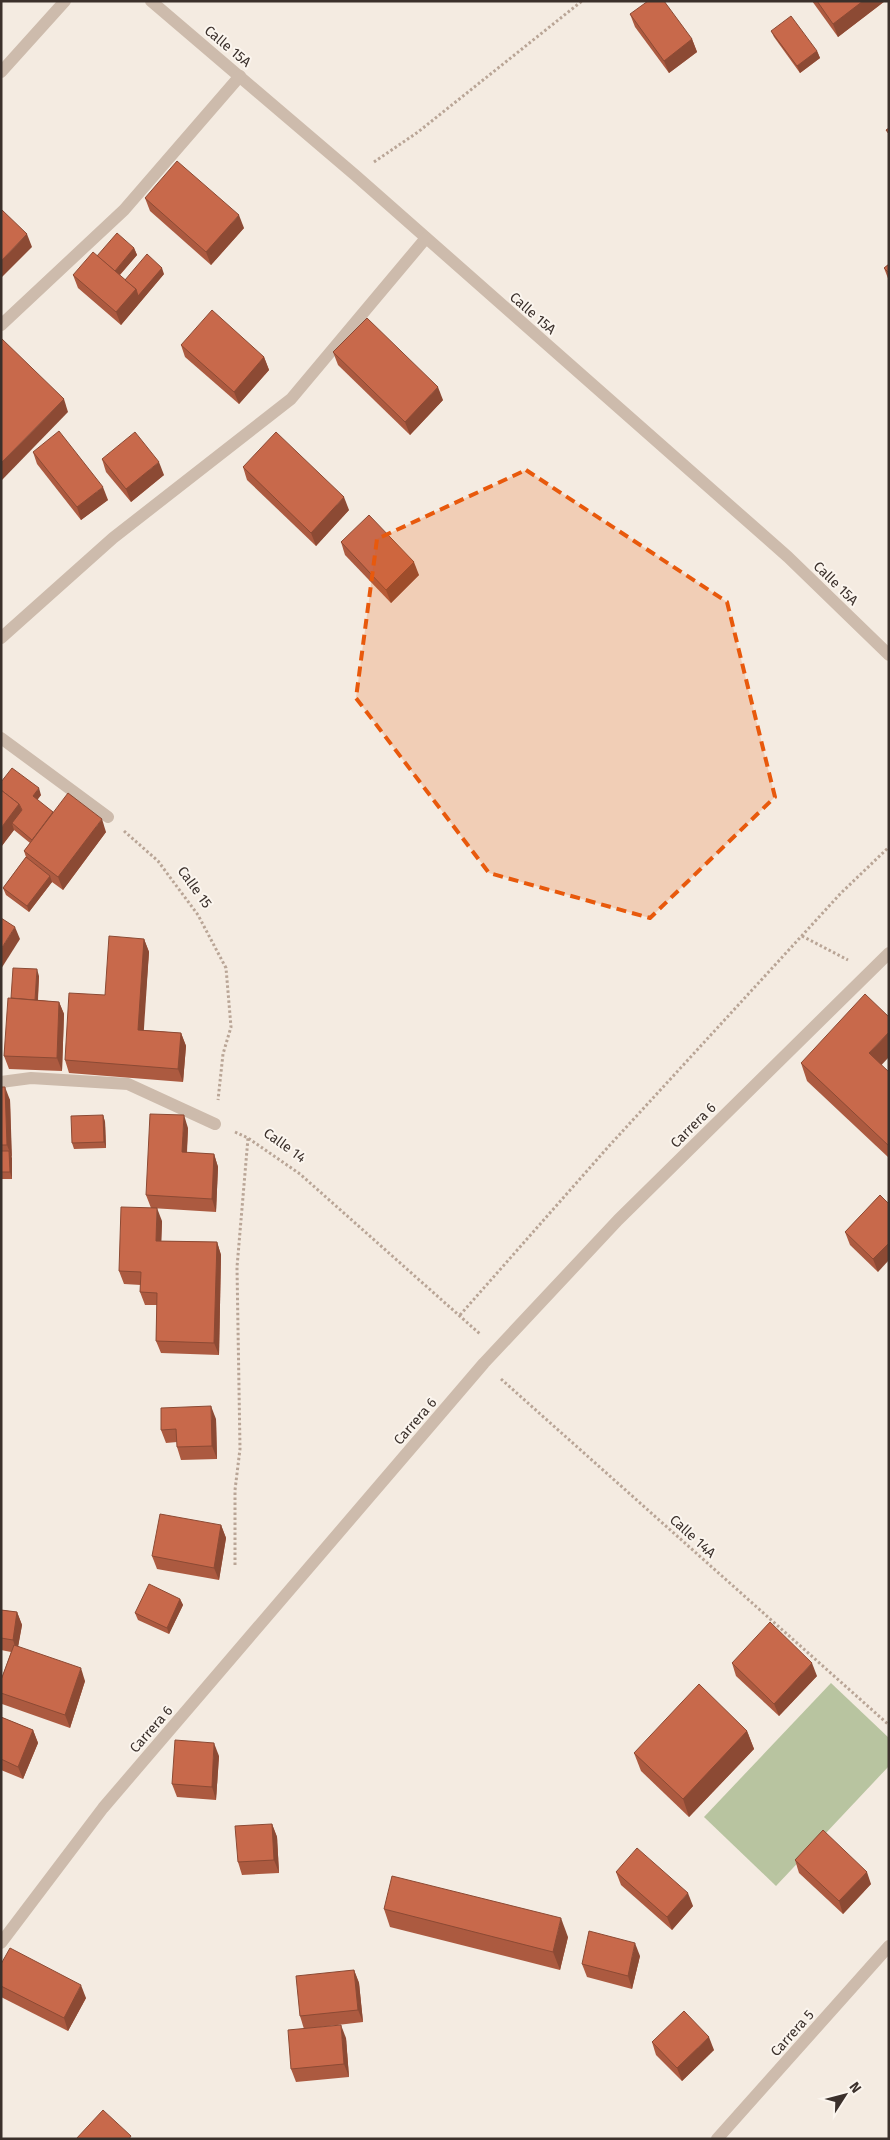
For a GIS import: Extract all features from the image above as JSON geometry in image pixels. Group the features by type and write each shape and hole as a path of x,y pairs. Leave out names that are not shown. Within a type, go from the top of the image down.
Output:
{"street":[{"path":"1,72 65,1"},
{"name":"Calle 15A","path":"151,1 355,176 788,557 889,655"},
{"path":"1,326 124,210 240,76"},
{"path":"1,638 113,538 291,399 426,238"},
{"path":"1,738 108,817"},
{"name":"Carrera 6","path":"1,1943 103,1808 497,1349 618,1220 869,971 887,958"},
{"path":"1,1082 31,1078 128,1084 215,1124"},
{"name":"Carrera 5","path":"717,2139 889,1946"}],"path":[{"path":"355,176 418,132 582,1"},
{"name":"Calle 15","path":"108,817 158,861 198,914 226,968 231,1026 224,1054 215,1124"},
{"path":"460,1315 609,1146 841,893 889,847"},
{"path":"802,936 869,971"},
{"name":"Calle 14","path":"215,1124 248,1138 300,1174 497,1349"},
{"path":"235,1565 235,1490 240,1449 237,1268 248,1138"},
{"name":"Calle 14A","path":"484,1364 889,1725"}],"highlighted area":[{"path":"526,470 727,602 775,797 650,918 489,873 356,698 377,539"}],"green space":[{"path":"831,1683 889,1738 889,1766 776,1886 704,1817"}],"building":[{"path":"648,1 664,1 692,39 664,61 630,14"},
{"path":"817,1 863,1 833,24"},
{"path":"791,16 817,51 797,66 771,31"},
{"path":"177,161 239,215 206,252 145,198"},
{"path":"1,209 27,234 1,261"},
{"path":"117,233 134,248 115,271 97,256"},
{"path":"93,252 136,289 116,312 73,275"},
{"path":"147,254 162,268 138,296 136,289 125,280"},
{"path":"889,264 889,273 884,268"},
{"path":"212,310 264,357 234,392 181,345"},
{"path":"367,318 438,387 405,422 333,352"},
{"path":"1,338 64,399 1,463"},
{"path":"59,431 103,487 77,507 33,452"},
{"path":"135,432 159,462 126,489 102,459"},
{"path":"276,432 344,497 311,533 243,467"},
{"path":"369,515 414,562 386,590 341,542"},
{"path":"12,768 39,788 33,796 53,812 32,840 12,823 22,810 19,804 1,790 1,782"},
{"path":"1,790 19,804 1,828"},
{"path":"68,793 102,819 58,877 24,851"},
{"path":"26,857 50,876 27,906 3,888"},
{"path":"1,918 15,927 1,949"},
{"path":"109,936 144,939 138,1030 181,1033 178,1069 65,1060 69,993 105,995"},
{"path":"13,968 37,969 35,1000 11,998"},
{"path":"865,994 889,1017 889,1032 869,1053 889,1072 889,1146 801,1063"},
{"path":"8,998 59,1002 57,1058 4,1056"},
{"path":"1,1087 5,1087 7,1145 1,1145"},
{"path":"150,1114 184,1115 182,1152 214,1154 212,1199 146,1195"},
{"path":"103,1115 104,1142 72,1143 71,1116"},
{"path":"1,1151 9,1151 10,1172 1,1172"},
{"path":"880,1195 889,1204 889,1243 873,1259 845,1232"},
{"path":"121,1207 157,1208 156,1241 217,1242 214,1343 156,1341 157,1293 140,1292 141,1272 119,1271"},
{"path":"211,1406 212,1446 177,1447 176,1429 161,1430 161,1408"},
{"path":"160,1514 221,1525 214,1568 152,1556"},
{"path":"149,1584 180,1599 167,1628 135,1613"},
{"path":"1,1610 17,1612 13,1640 1,1638"},
{"path":"770,1622 812,1663 774,1704 732,1663"},
{"path":"14,1645 81,1668 65,1715 1,1693 1,1680"},
{"path":"699,1684 747,1731 683,1799 634,1753"},
{"path":"1,1717 33,1730 18,1767 1,1759"},
{"path":"175,1740 214,1743 212,1787 172,1784"},
{"path":"272,1824 274,1860 238,1862 235,1826"},
{"path":"823,1830 867,1872 839,1901 795,1860"},
{"path":"637,1848 688,1893 667,1917 616,1872"},
{"path":"392,1876 561,1918 553,1952 384,1909"},
{"path":"589,1931 635,1943 628,1976 582,1964"},
{"path":"10,1948 81,1985 64,2018 1,1986 1,1964"},
{"path":"354,1970 358,2010 300,2016 296,1976"},
{"path":"684,2011 709,2037 677,2068 652,2042"},
{"path":"341,2025 344,2064 291,2069 288,2030"},
{"path":"103,2110 131,2136 129,2139 76,2139"}]}
